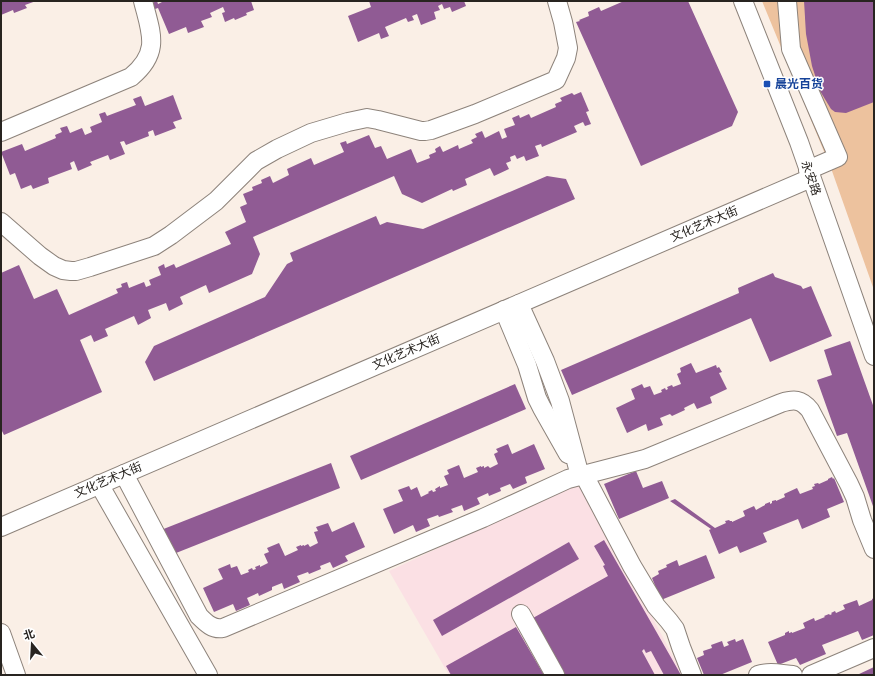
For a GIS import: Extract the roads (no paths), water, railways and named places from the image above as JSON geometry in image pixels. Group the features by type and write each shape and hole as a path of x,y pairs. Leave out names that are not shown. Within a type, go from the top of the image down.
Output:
{"street":[{"path":"1,132 131,77 140,70 148,58 152,44 143,1"},
{"path":"1,222 40,256 54,266 63,270 71,271 90,267 154,246 216,201 256,161 311,133 367,118 421,131 431,130 475,114 556,80 566,58 568,48 557,1"},
{"name":"永安路","path":"743,1 810,174 874,356"},
{"name":"文化艺术大街","path":"1,527 512,307 810,174 838,158 791,49 787,1"},
{"path":"512,307 537,398 582,475 632,566 656,606 675,629 692,675"},
{"path":"124,474 199,616 209,626 218,629 483,518 568,479 645,459 781,403 795,400 807,406 810,410 842,470 852,491 874,549"},
{"path":"99,484 208,675"},
{"path":"520,614 556,675"},
{"path":"1,633 16,675"},
{"path":"811,675 874,648"},
{"path":"758,675 763,673 772,673 792,675"}],"place":[{"name":"晨光百货","path":"767,84"}]}
